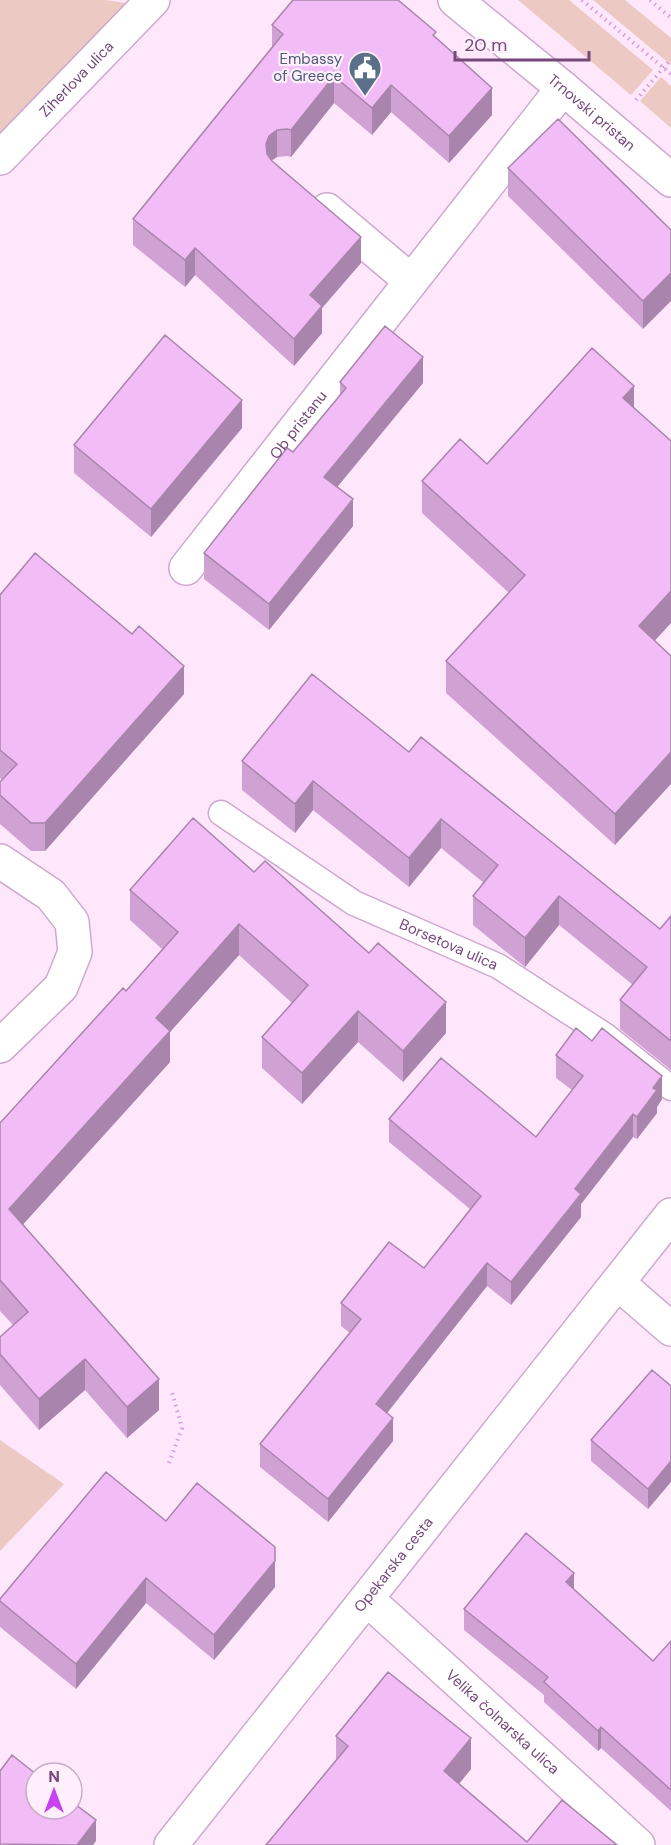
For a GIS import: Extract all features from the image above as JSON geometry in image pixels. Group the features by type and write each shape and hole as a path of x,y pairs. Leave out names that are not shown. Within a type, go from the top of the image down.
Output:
{"street":[{"name":"Ziherlova ulica","path":"0,158 153,0"},
{"name":"Trnovski pristan","path":"455,0 671,180"},
{"name":"Ob pristanu","path":"186,568 563,88"},
{"path":"302,189 411,281"},
{"path":"0,861 51,895 72,922 75,952 61,987 0,1046"},
{"name":"Opekarska cesta","path":"171,1845 671,1215"},
{"path":"618,1283 671,1329"},
{"name":"Velika čolnarska ulica","path":"367,1599 638,1845"}],"lane":[{"name":"Borsetova ulica","path":"221,813 354,903 498,966 606,1036 671,1088"}],"path":[{"path":"582,0 671,74"},
{"path":"650,0 671,18"},
{"path":"635,100 671,59"},
{"path":"169,1463 182,1428 172,1392"}],"shaded area":[{"path":"0,0 105,0 147,6 0,158"},
{"path":"518,0 569,0 653,70 631,95"},
{"path":"593,0 625,0 671,38 671,65"},
{"path":"661,77 671,86 671,128 640,101"},
{"path":"0,1440 64,1484 0,1551"}],"building":[{"path":"293,0 398,0 436,32 433,35 492,88 449,136 391,85 372,108 334,76 291,130 277,130 269,136 266,144 267,154 272,161 361,237 310,295 322,306 294,339 195,248 185,260 133,219 283,34 272,25"},
{"path":"558,119 671,230 671,273 643,301 508,168"},
{"path":"385,326 423,357 324,477 353,499 269,604 204,553 287,448 293,452 346,388 340,382"},
{"path":"165,335 242,400 151,509 74,445"},
{"path":"592,348 634,386 623,398 671,441 671,591 639,626 671,656 671,752 615,814 446,661 525,575 422,481 460,439 487,464"},
{"path":"35,553 132,634 139,626 184,666 45,823 31,823 0,795 0,782 17,764 0,750 0,595"},
{"path":"312,674 409,752 421,737 660,929 671,916 671,1041 620,1000 647,967 559,896 525,938 473,896 498,865 441,819 409,858 313,781 295,804 242,761"},
{"path":"193,818 254,872 265,861 369,953 378,943 446,1002 403,1051 358,1011 302,1073 262,1037 308,985 239,924 156,1018 170,1031 9,1209 159,1379 127,1407 85,1359 39,1399 0,1354 0,1337 28,1312 0,1280 0,1123 123,988 126,991 178,932 130,890"},
{"path":"576,1028 592,1041 602,1028 662,1076 653,1088 657,1090 637,1117 633,1114 575,1189 581,1194 511,1282 487,1263 376,1404 393,1418 328,1499 260,1444 361,1319 341,1303 389,1242 424,1268 481,1196 389,1119 441,1058 536,1137 583,1076 556,1055"},
{"path":"652,1370 671,1386 671,1461 648,1489 591,1440"},
{"path":"106,1472 166,1521 197,1483 275,1547 275,1561 214,1635 146,1578 76,1664 0,1601"},
{"path":"526,1533 574,1573 566,1582 653,1661 671,1641 671,1790 601,1727 598,1731 544,1682 548,1677 464,1609"},
{"path":"388,1672 471,1738 444,1771 527,1842 562,1800 617,1845 266,1845 348,1746 336,1736"},
{"path":"12,1755 24,1764 24,1821 84,1821 84,1811 96,1820 77,1845 0,1844 0,1771"}],"place":[{"name":"Embassy of Greece","path":"365,97"}]}
